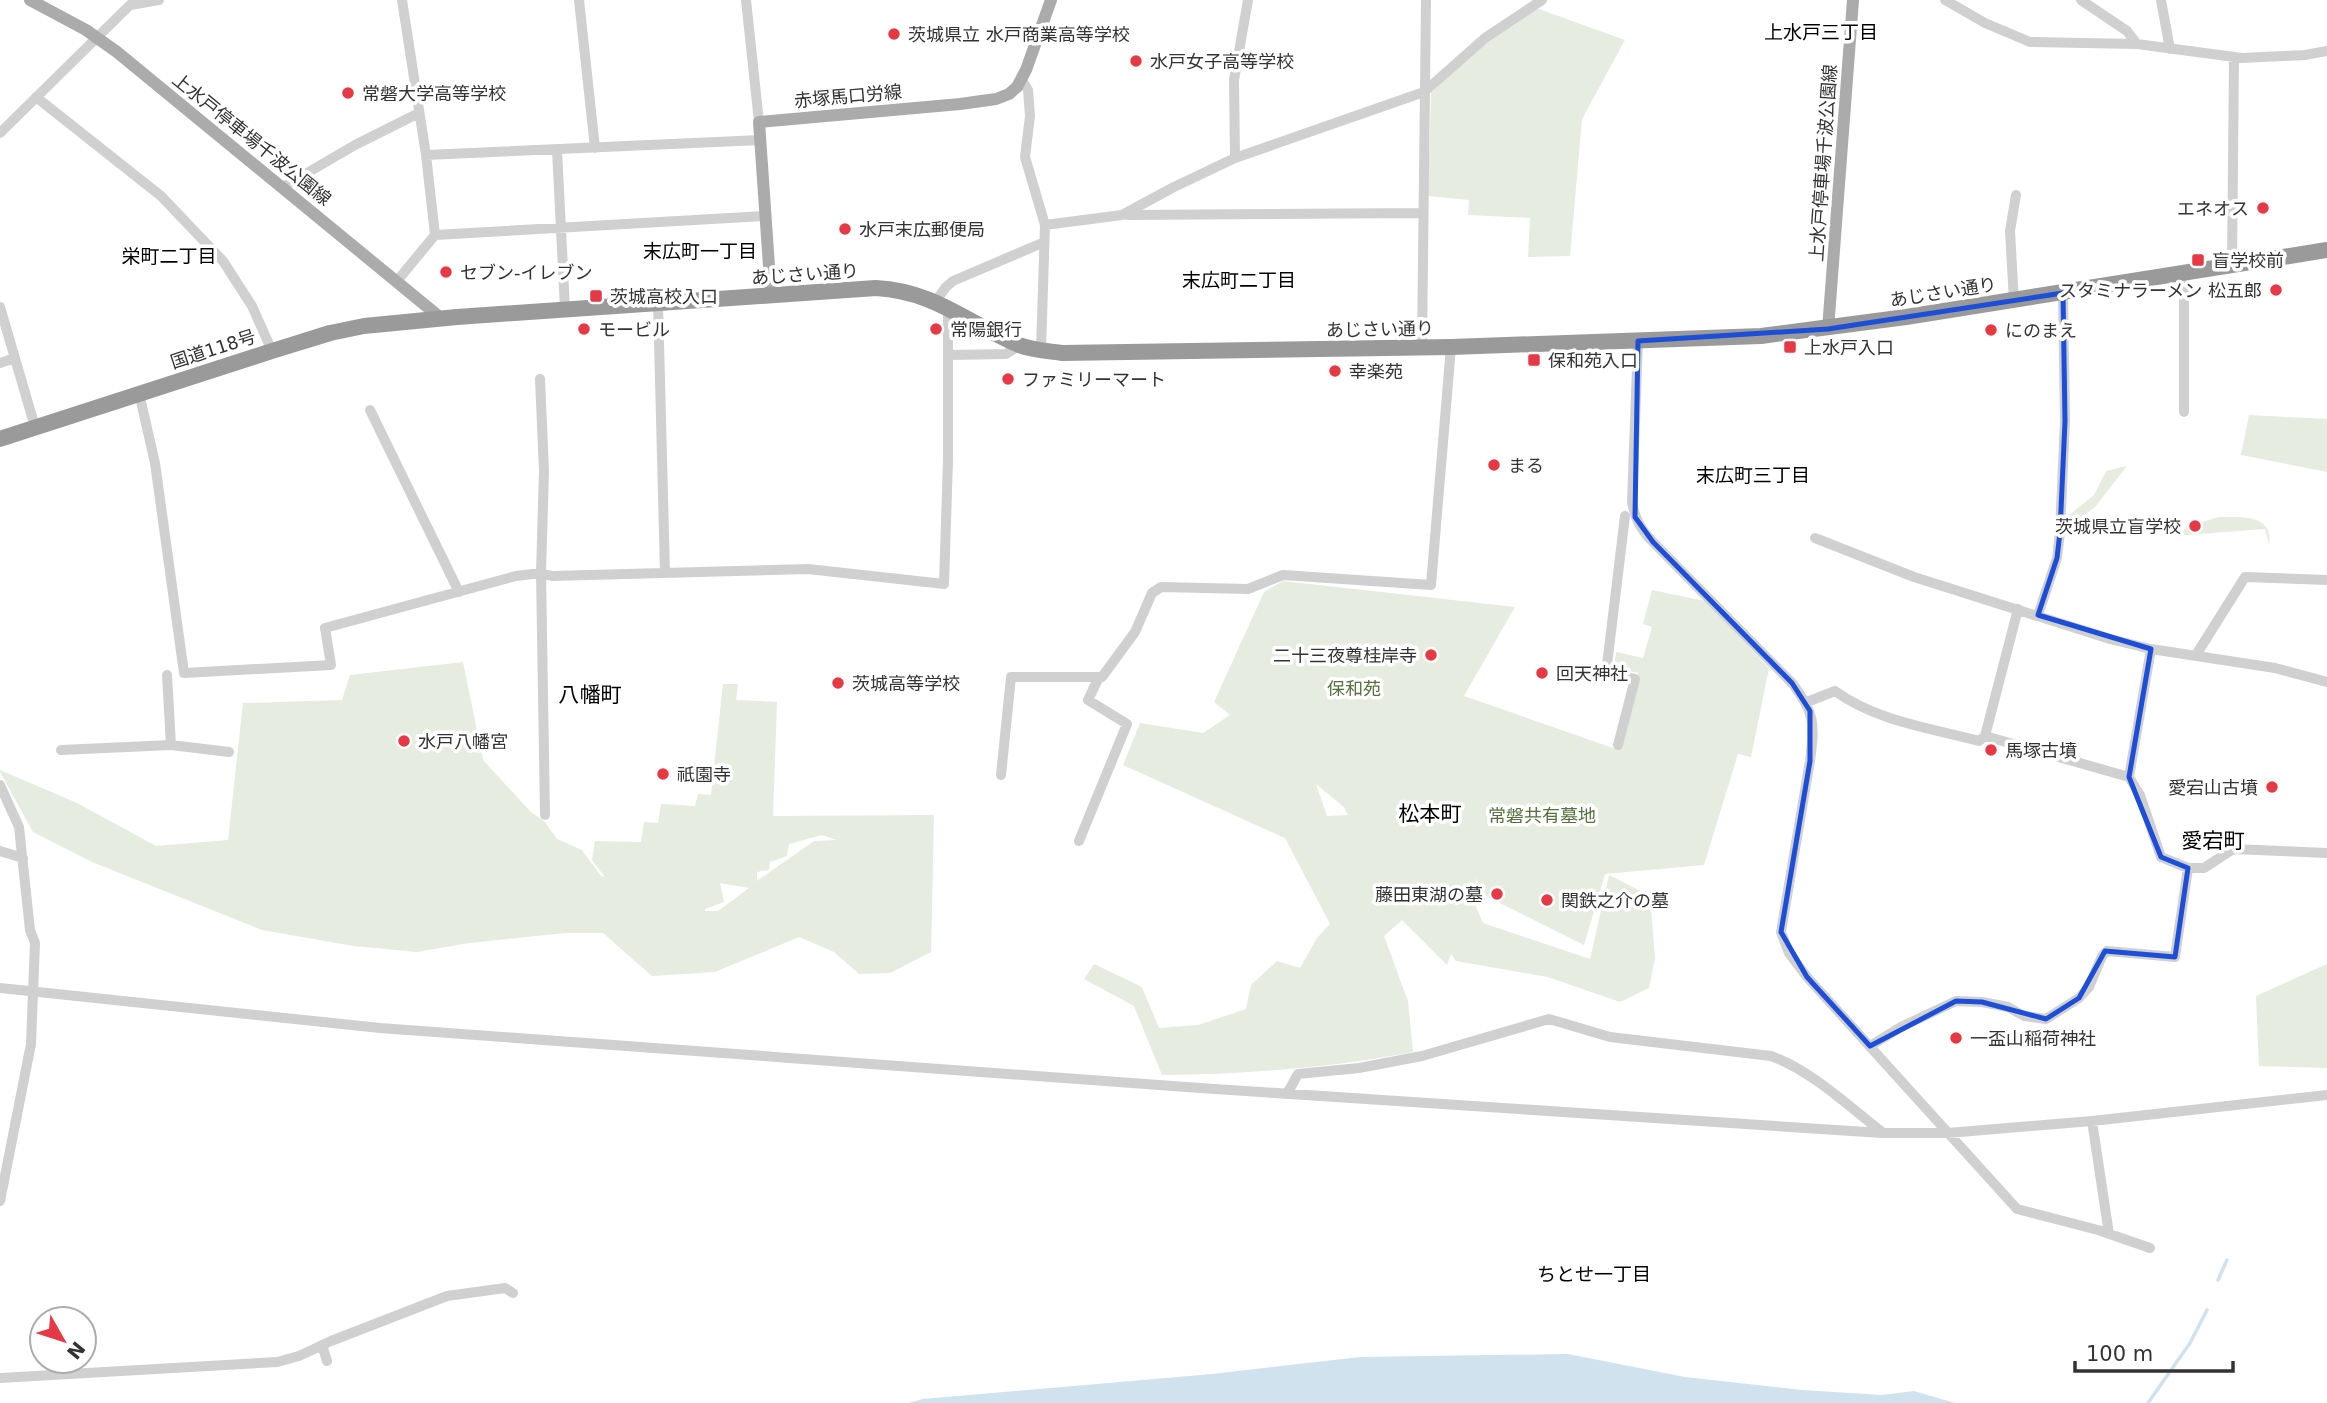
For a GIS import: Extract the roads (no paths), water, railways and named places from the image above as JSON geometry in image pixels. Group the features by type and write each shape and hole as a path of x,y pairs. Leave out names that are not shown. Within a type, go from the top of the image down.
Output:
{"highway":[{"name":"あじさい通り","path":"442,319 876,288 904,291 942,305 1020,345 1041,351 1451,347 1738,338 1828,329 2327,250"},
{"name":"国道118号","path":"0,439 330,333 364,326 442,319"}],"main road":[{"name":"上水戸停車場千波公園線","path":"30,0 97,37 284,187 442,319"},
{"path":"1022,80 1051,0"},
{"name":"上水戸停車場千波公園線","path":"1828,329 1853,0"},
{"name":"赤塚馬口労線","path":"759,122 996,99 1009,94 1022,80"},
{"path":"759,122 771,295"}],"street":[{"path":"0,133 130,5 138,1 159,0"},
{"path":"397,281 435,235 426,155 401,0"},
{"path":"579,0 595,148"},
{"path":"746,0 759,122"},
{"path":"1235,158 1234,80 1248,0"},
{"path":"1422,347 1426,0"},
{"path":"1945,0 1985,23 2030,42 2137,44 2234,57 2305,55 2327,51"},
{"path":"2081,0 2127,31 2137,44"},
{"path":"2161,0 2170,49"},
{"path":"1122,215 1235,158 1424,92 1485,37 1536,1"},
{"path":"2232,266 2234,57"},
{"path":"1022,80 1028,90 1030,116 1025,157 1045,225 1042,243 1041,351"},
{"path":"36,97 161,196 223,261 252,306 272,351"},
{"path":"284,187 355,145 419,113"},
{"path":"426,155 761,140"},
{"path":"557,150 565,309"},
{"path":"2014,301 2010,231 2016,195"},
{"path":"1045,225 1122,215 1423,213"},
{"path":"435,235 764,216"},
{"path":"139,393 155,463 184,673 331,665 325,628 516,576 541,573 552,576 807,569 944,584 948,355 942,305 946,286 1042,243"},
{"path":"2184,274 2184,412"},
{"path":"2038,615 2057,558 2060,531 2065,421 2063,293"},
{"path":"657,303 665,573"},
{"path":"0,307 35,427"},
{"path":"1618,745 1635,679 1606,673 1630,516 1638,341"},
{"path":"948,355 1006,354 1020,345"},
{"path":"1001,775 1011,677 1102,677 1135,632 1153,593 1161,587 1248,589 1283,575 1431,585 1451,347"},
{"path":"0,363 15,358"},
{"path":"540,379 544,471 541,573 545,815"},
{"path":"370,410 459,592"},
{"path":"1630,516 1792,683 1807,702 1814,733 1781,932 1789,953 2017,1209 2150,1248"},
{"path":"1815,538 1914,577 2109,639 2151,649 2275,668 2327,682"},
{"path":"2196,655 2245,577 2327,580"},
{"path":"1807,702 1835,691 1854,705 1888,717 1979,741 1985,736 2018,609"},
{"path":"2151,649 2129,777 2140,795 2161,857 2188,868 2204,868 2233,849 2327,853"},
{"path":"167,675 172,745"},
{"path":"1079,841 1127,724 1088,700 1099,677"},
{"path":"1985,736 2129,777"},
{"path":"61,750 172,745 229,752"},
{"path":"0,785 19,827 30,930 35,943 31,1044 0,1200"},
{"path":"0,851 23,858"},
{"path":"1870,1046 1901,1027 1956,1001 2008,1007 2024,1016 2046,1019 2079,998 2089,987 2107,951 2175,957 2188,868"},
{"path":"0,988 380,1028 1287,1094 1882,1133 1948,1133 2092,1121 2327,1095"},
{"path":"1287,1094 1298,1074 1359,1068 1422,1056 1549,1019 1610,1037 1771,1056 1806,1073 1882,1133"},
{"path":"2092,1121 2109,1234"},
{"path":"0,1378 252,1365 299,1356 447,1296 505,1289 513,1293"},
{"path":"321,1345 327,1361"}],"water":[{"path":"1568,1354 1685,1377 1802,1390 1882,1395 1914,1391 1955,1403 908,1403 923,1399 1212,1374 1360,1357"}],"waterway":[{"path":"2218,1280 2227,1260"},
{"path":"2148,1403 2190,1343 2207,1310"}],"place":[{"name":"茨城県立 水戸商業高等学校","path":"894,34"},
{"name":"水戸女子高等学校","path":"1136,61"},
{"name":"常磐大学高等学校","path":"348,93"},
{"name":"エネオス","path":"2263,208"},
{"name":"水戸末広郵便局","path":"845,229"},
{"name":"盲学校前","path":"2198,260"},
{"name":"セブン-イレブン","path":"446,272"},
{"name":"スタミナラーメン 松五郎","path":"2276,290"},
{"name":"茨城高校入口","path":"596,296"},
{"name":"モービル","path":"584,329"},
{"name":"常陽銀行","path":"936,329"},
{"name":"にのまえ","path":"1991,330"},
{"name":"上水戸入口","path":"1790,347"},
{"name":"保和苑入口","path":"1534,360"},
{"name":"幸楽苑","path":"1335,371"},
{"name":"ファミリーマート","path":"1008,379"},
{"name":"まる","path":"1494,465"},
{"name":"茨城県立盲学校","path":"2195,526"},
{"name":"二十三夜尊桂岸寺","path":"1431,655"},
{"name":"回天神社","path":"1542,673"},
{"name":"茨城高等学校","path":"838,683"},
{"name":"水戸八幡宮","path":"404,741"},
{"name":"馬塚古墳","path":"1991,750"},
{"name":"祇園寺","path":"663,774"},
{"name":"愛宕山古墳","path":"2272,787"},
{"name":"藤田東湖の墓","path":"1497,894"},
{"name":"関鉄之介の墓","path":"1547,900"},
{"name":"一盃山稲荷神社","path":"1956,1038"}],"district":[{"name":"上水戸三丁目","path":"1821,32"},
{"name":"末広町一丁目","path":"700,251"},
{"name":"栄町二丁目","path":"169,256"},
{"name":"末広町二丁目","path":"1239,280"},
{"name":"末広町三丁目","path":"1753,475"},
{"name":"八幡町","path":"590,695"},
{"name":"松本町","path":"1430,814"},
{"name":"愛宕町","path":"2213,841"},
{"name":"ちとせ一丁目","path":"1594,1274"}],"park label":[{"name":"保和苑","path":"1354,688"},
{"name":"常磐共有墓地","path":"1542,815"}]}
